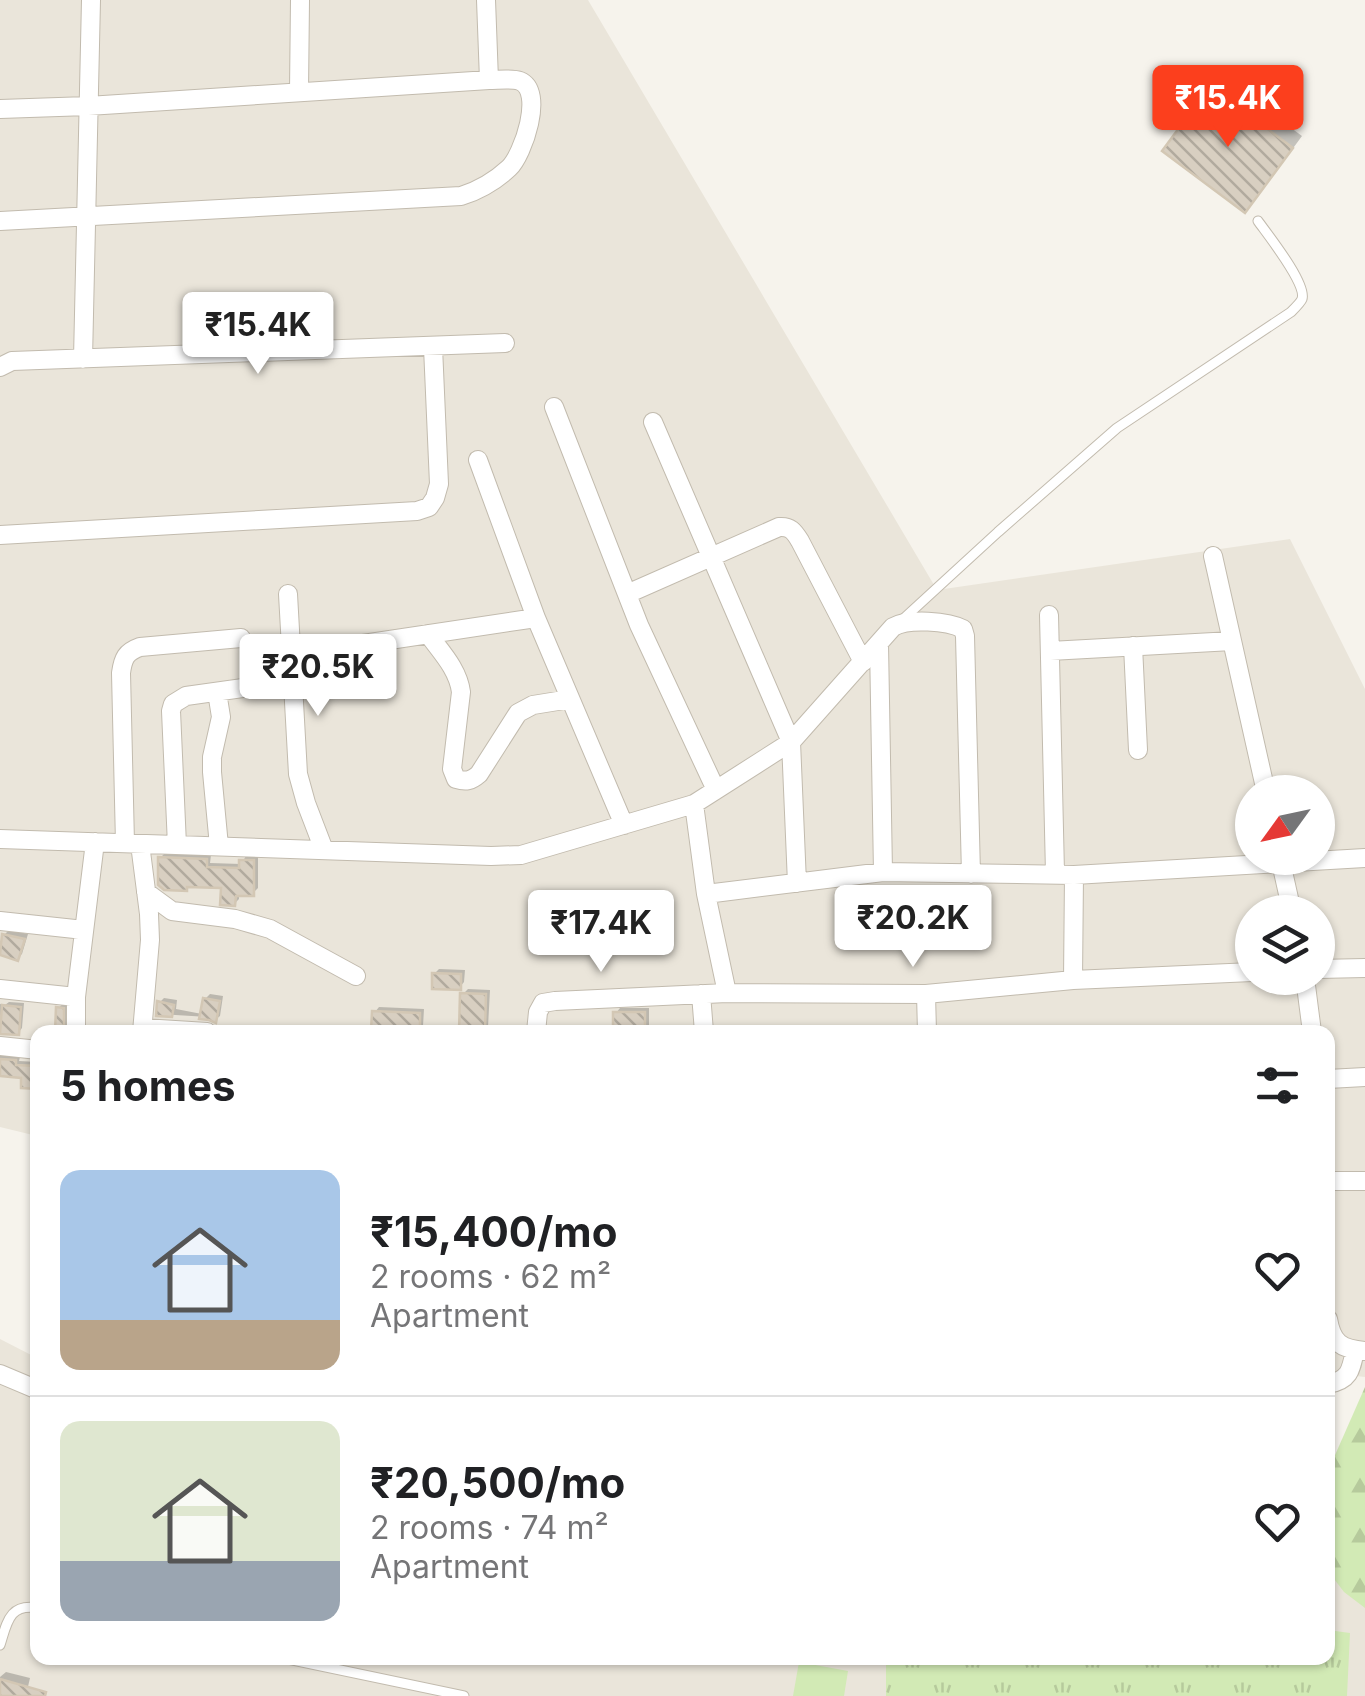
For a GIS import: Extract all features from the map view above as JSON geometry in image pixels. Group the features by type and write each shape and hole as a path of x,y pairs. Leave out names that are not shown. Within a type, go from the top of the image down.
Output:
{"street":[{"path":"83,359 90,0"},
{"path":"299,91 300,0"},
{"path":"486,0 488,80"},
{"path":"0,109 488,80 519,80 530,92 531,103 523,146 512,165 478,190 462,196 0,220"},
{"path":"0,367 12,362 505,343"},
{"path":"0,535 417,511 429,507 438,484 432,347"},
{"path":"554,407 640,625 716,790"},
{"path":"653,422 791,742 796,882"},
{"path":"478,460 536,618 624,825"},
{"path":"628,594 787,526 800,540 863,662"},
{"path":"1213,556 1262,775"},
{"path":"288,594 298,774 324,850"},
{"path":"1049,615 1073,980"},
{"path":"344,647 536,618"},
{"path":"0,839 521,855 694,804 791,742 899,623 953,624 964,630 971,874"},
{"path":"428,634 453,668 462,692 452,769 456,779 473,780 479,774 518,713 570,699"},
{"path":"143,1025 150,940 146,892 132,843 123,660 128,651 140,647 242,638"},
{"path":"1050,651 1232,642"},
{"path":"879,644 883,872"},
{"path":"1133,646 1138,750"},
{"path":"177,845 173,704 186,696 292,681"},
{"path":"217,692 221,717 212,757 219,846"},
{"path":"694,804 706,894 727,993"},
{"path":"76,1025 94,842"},
{"path":"1335,859 1365,858"},
{"path":"706,894 883,872 1064,874 1235,863"},
{"path":"146,892 172,911 235,919 270,929 356,976"},
{"path":"0,921 84,930"},
{"path":"1335,969 1365,968"},
{"path":"537,1025 543,1003 555,1001 727,993 926,994 1073,980 1235,973"},
{"path":"0,989 76,997"},
{"path":"701,994 703,1025"},
{"path":"926,994 927,1025"},
{"path":"1307,995 1311,1025"},
{"path":"0,1046 30,1049"},
{"path":"1335,1078 1365,1076"},
{"path":"1335,1181 1365,1181"},
{"path":"1335,1339 1348,1350 1360,1351 1351,1370 1335,1381"},
{"path":"0,1374 30,1387"}],"lane":[{"path":"899,623 1118,428 1291,312 1301,301 1299,282 1258,221"},
{"path":"0,1646 10,1615 30,1607"},
{"path":"316,1665 464,1696"}],"shaded area":[{"path":"0,0 588,0 937,590 1290,539 1365,689 1365,1377 1335,1374 1335,1025 30,1025 30,1134 0,1127"},
{"path":"0,1339 30,1354 30,1665 1335,1665 1335,1498 1365,1500 1365,1696 0,1696"}],"green space":[{"path":"1365,1387 1365,1608 1335,1580 1335,1455"},
{"path":"1335,1631 1350,1633 1347,1696 886,1696 886,1665 1335,1665"},
{"path":"798,1665 848,1671 844,1696 793,1696"}],"building":[{"path":"1210,86 1293,148 1245,213 1162,151"},
{"path":"158,857 207,859 207,867 239,868 239,860 254,860 254,896 236,896 235,906 220,905 221,888 164,890 158,885"},
{"path":"2,934 25,939 18,961 0,955"},
{"path":"432,973 461,974 461,990 432,989"},
{"path":"460,993 486,994 485,1025 459,1025"},
{"path":"203,998 220,1001 216,1023 199,1019"},
{"path":"157,1001 174,1005 172,1017 156,1016"},
{"path":"2,1005 21,1007 19,1035 0,1034"},
{"path":"56,1007 64,1008 64,1025 55,1025"},
{"path":"372,1011 420,1013 420,1025 371,1025"},
{"path":"613,1012 645,1012 645,1025 613,1025"},
{"path":"0,1059 30,1066 30,1089 21,1088 21,1078 0,1076"},
{"path":"0,1679 46,1692 45,1696 0,1696"}]}
